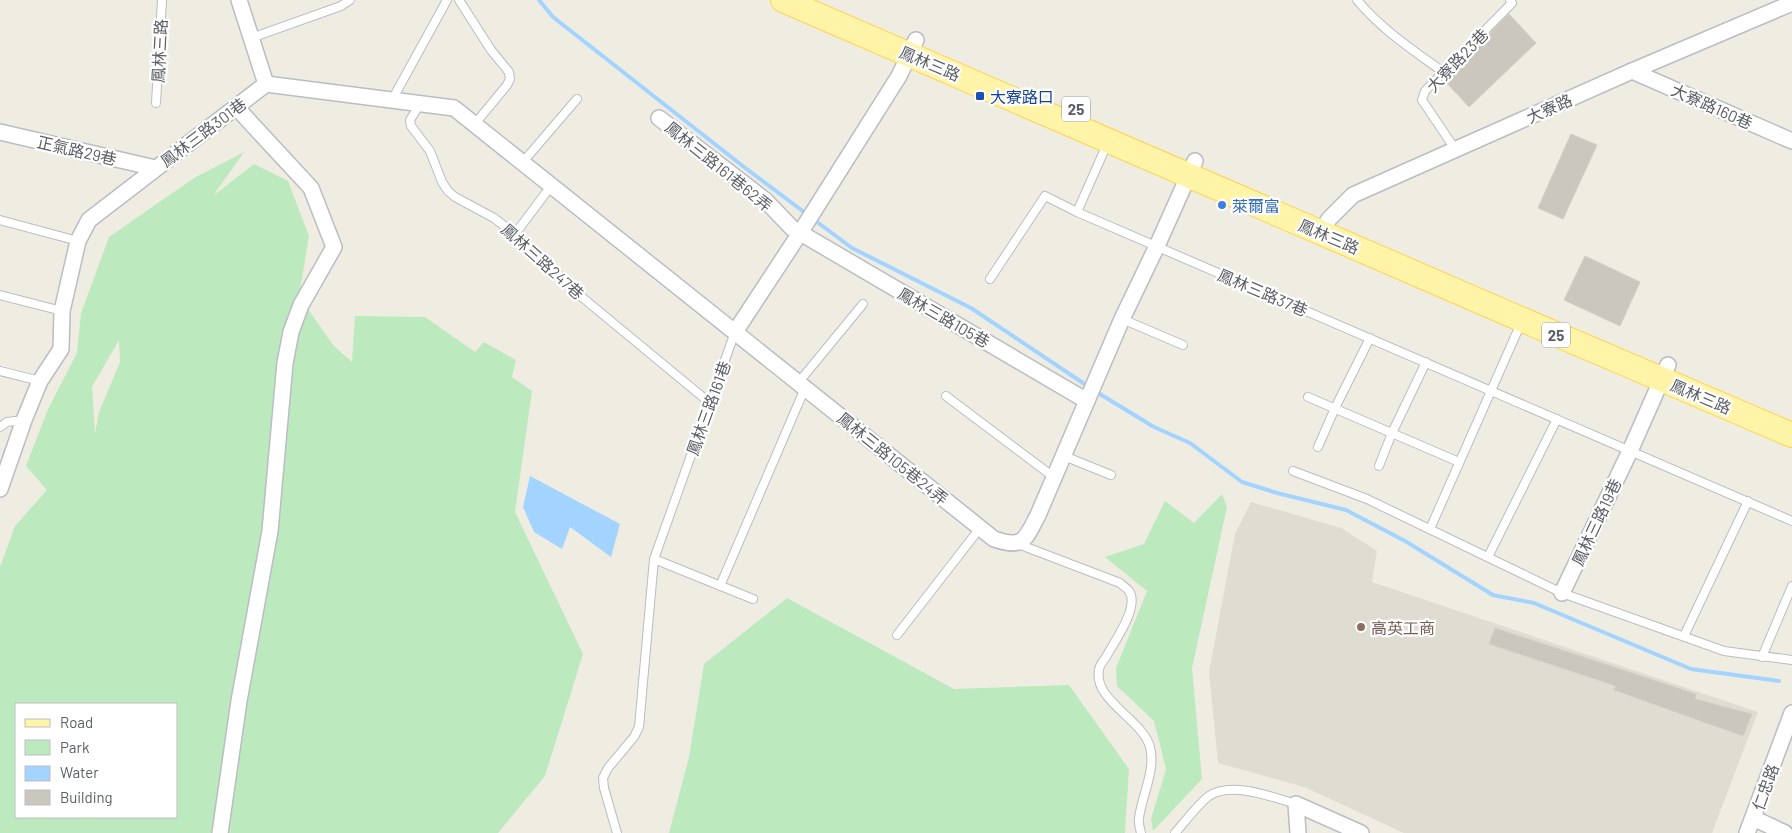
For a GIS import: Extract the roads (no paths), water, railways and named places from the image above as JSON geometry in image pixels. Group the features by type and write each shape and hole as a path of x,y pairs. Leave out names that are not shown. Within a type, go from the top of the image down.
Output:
{"main road":[{"name":"鳳林三路","path":"783,0 913,47 1665,372 1792,435"},
{"name":"鳳林三路","path":"822,0 913,47 1108,140 1192,168"},
{"name":"鳳林三路","path":"1325,226 1523,320 1792,418"}],"street":[{"path":"239,0 266,84 454,108 801,386"},
{"name":"大寮路","path":"1325,226 1354,195 1632,71 1792,3"},
{"path":"735,332 899,76 913,47"},
{"name":"大寮路160巷","path":"1632,71 1792,141"},
{"name":"鳳林三路301巷","path":"0,489 24,420 40,382 62,349 62,311 78,241 89,220 266,84"},
{"path":"220,833 239,700 270,532 286,355 291,332 301,305 334,246 311,188 236,106"},
{"name":"鳳林三路161巷62弄","path":"659,118 765,200 792,228 802,230"},
{"name":"正氣路29巷","path":"0,132 155,168"},
{"path":"1018,544 1028,535 1055,478 1122,319 1192,168"},
{"name":"鳳林三路105巷","path":"802,230 1090,393"},
{"name":"鳳林三路19巷","path":"1562,593 1630,451 1665,372"},
{"name":"鳳林三路105巷24弄","path":"801,386 994,539 1008,544 1018,544"},
{"name":"仁忠路","path":"1747,833 1792,712"},
{"path":"1298,833 1296,804 1361,833"},
{"path":"1753,818 1785,833"}],"lane":[{"name":"鳳林三路","path":"156,103 162,0"},
{"path":"252,38 341,6 350,0"},
{"path":"392,100 447,0"},
{"path":"459,0 491,50 508,72 510,79 474,125"},
{"path":"1357,0 1382,26 1443,72"},
{"name":"大寮路23巷","path":"1456,149 1422,100 1425,90 1512,3 1510,0"},
{"path":"522,163 577,99"},
{"name":"鳳林三路247巷","path":"420,104 410,120 411,126 430,151 442,182 455,197 494,218 515,234 583,298 710,403"},
{"path":"1077,212 1108,140"},
{"path":"515,234 551,186"},
{"path":"990,279 1045,196 1077,212 1157,246"},
{"path":"0,220 78,241"},
{"name":"鳳林三路37巷","path":"1157,246 1492,391"},
{"path":"0,296 62,311"},
{"path":"720,586 801,386 863,304"},
{"path":"1122,319 1183,345"},
{"path":"1430,529 1523,320"},
{"name":"鳳林三路161巷","path":"617,833 603,778 608,768 634,737 639,727 654,559 735,332"},
{"path":"1318,447 1370,338"},
{"path":"1379,466 1392,433 1426,362"},
{"path":"0,371 40,382"},
{"path":"1492,391 1792,521"},
{"path":"946,396 1055,478"},
{"path":"1308,397 1459,462"},
{"path":"1488,557 1557,419"},
{"path":"0,427 7,422 24,420"},
{"path":"1064,456 1111,475"},
{"path":"1293,471 1367,499 1562,593 1724,651 1792,660"},
{"path":"1684,636 1748,501"},
{"path":"897,635 980,528"},
{"path":"1018,544 1120,583 1129,592 1132,601 1131,609 1099,669 1099,681 1106,694 1143,732 1150,747 1151,764 1138,819 1141,833"},
{"path":"654,559 753,599"},
{"path":"1762,656 1792,586"},
{"path":"1175,833 1210,796 1228,790 1258,793 1296,804"}],"water":[{"path":"530,476 620,524 611,557 570,527 562,549 534,532 523,507"}],"waterway":[{"path":"539,0 553,17 808,215"},
{"path":"813,219 852,248 971,308 1089,387"},
{"path":"1095,391 1154,427 1190,443 1242,482 1277,493 1346,510 1405,541 1493,595 1534,603 1691,669 1779,681"}],"place":[{"name":"大寮路口","path":"980,96"},
{"name":"萊爾富","path":"1222,205"},
{"name":"高英工商","path":"1361,627"}]}
